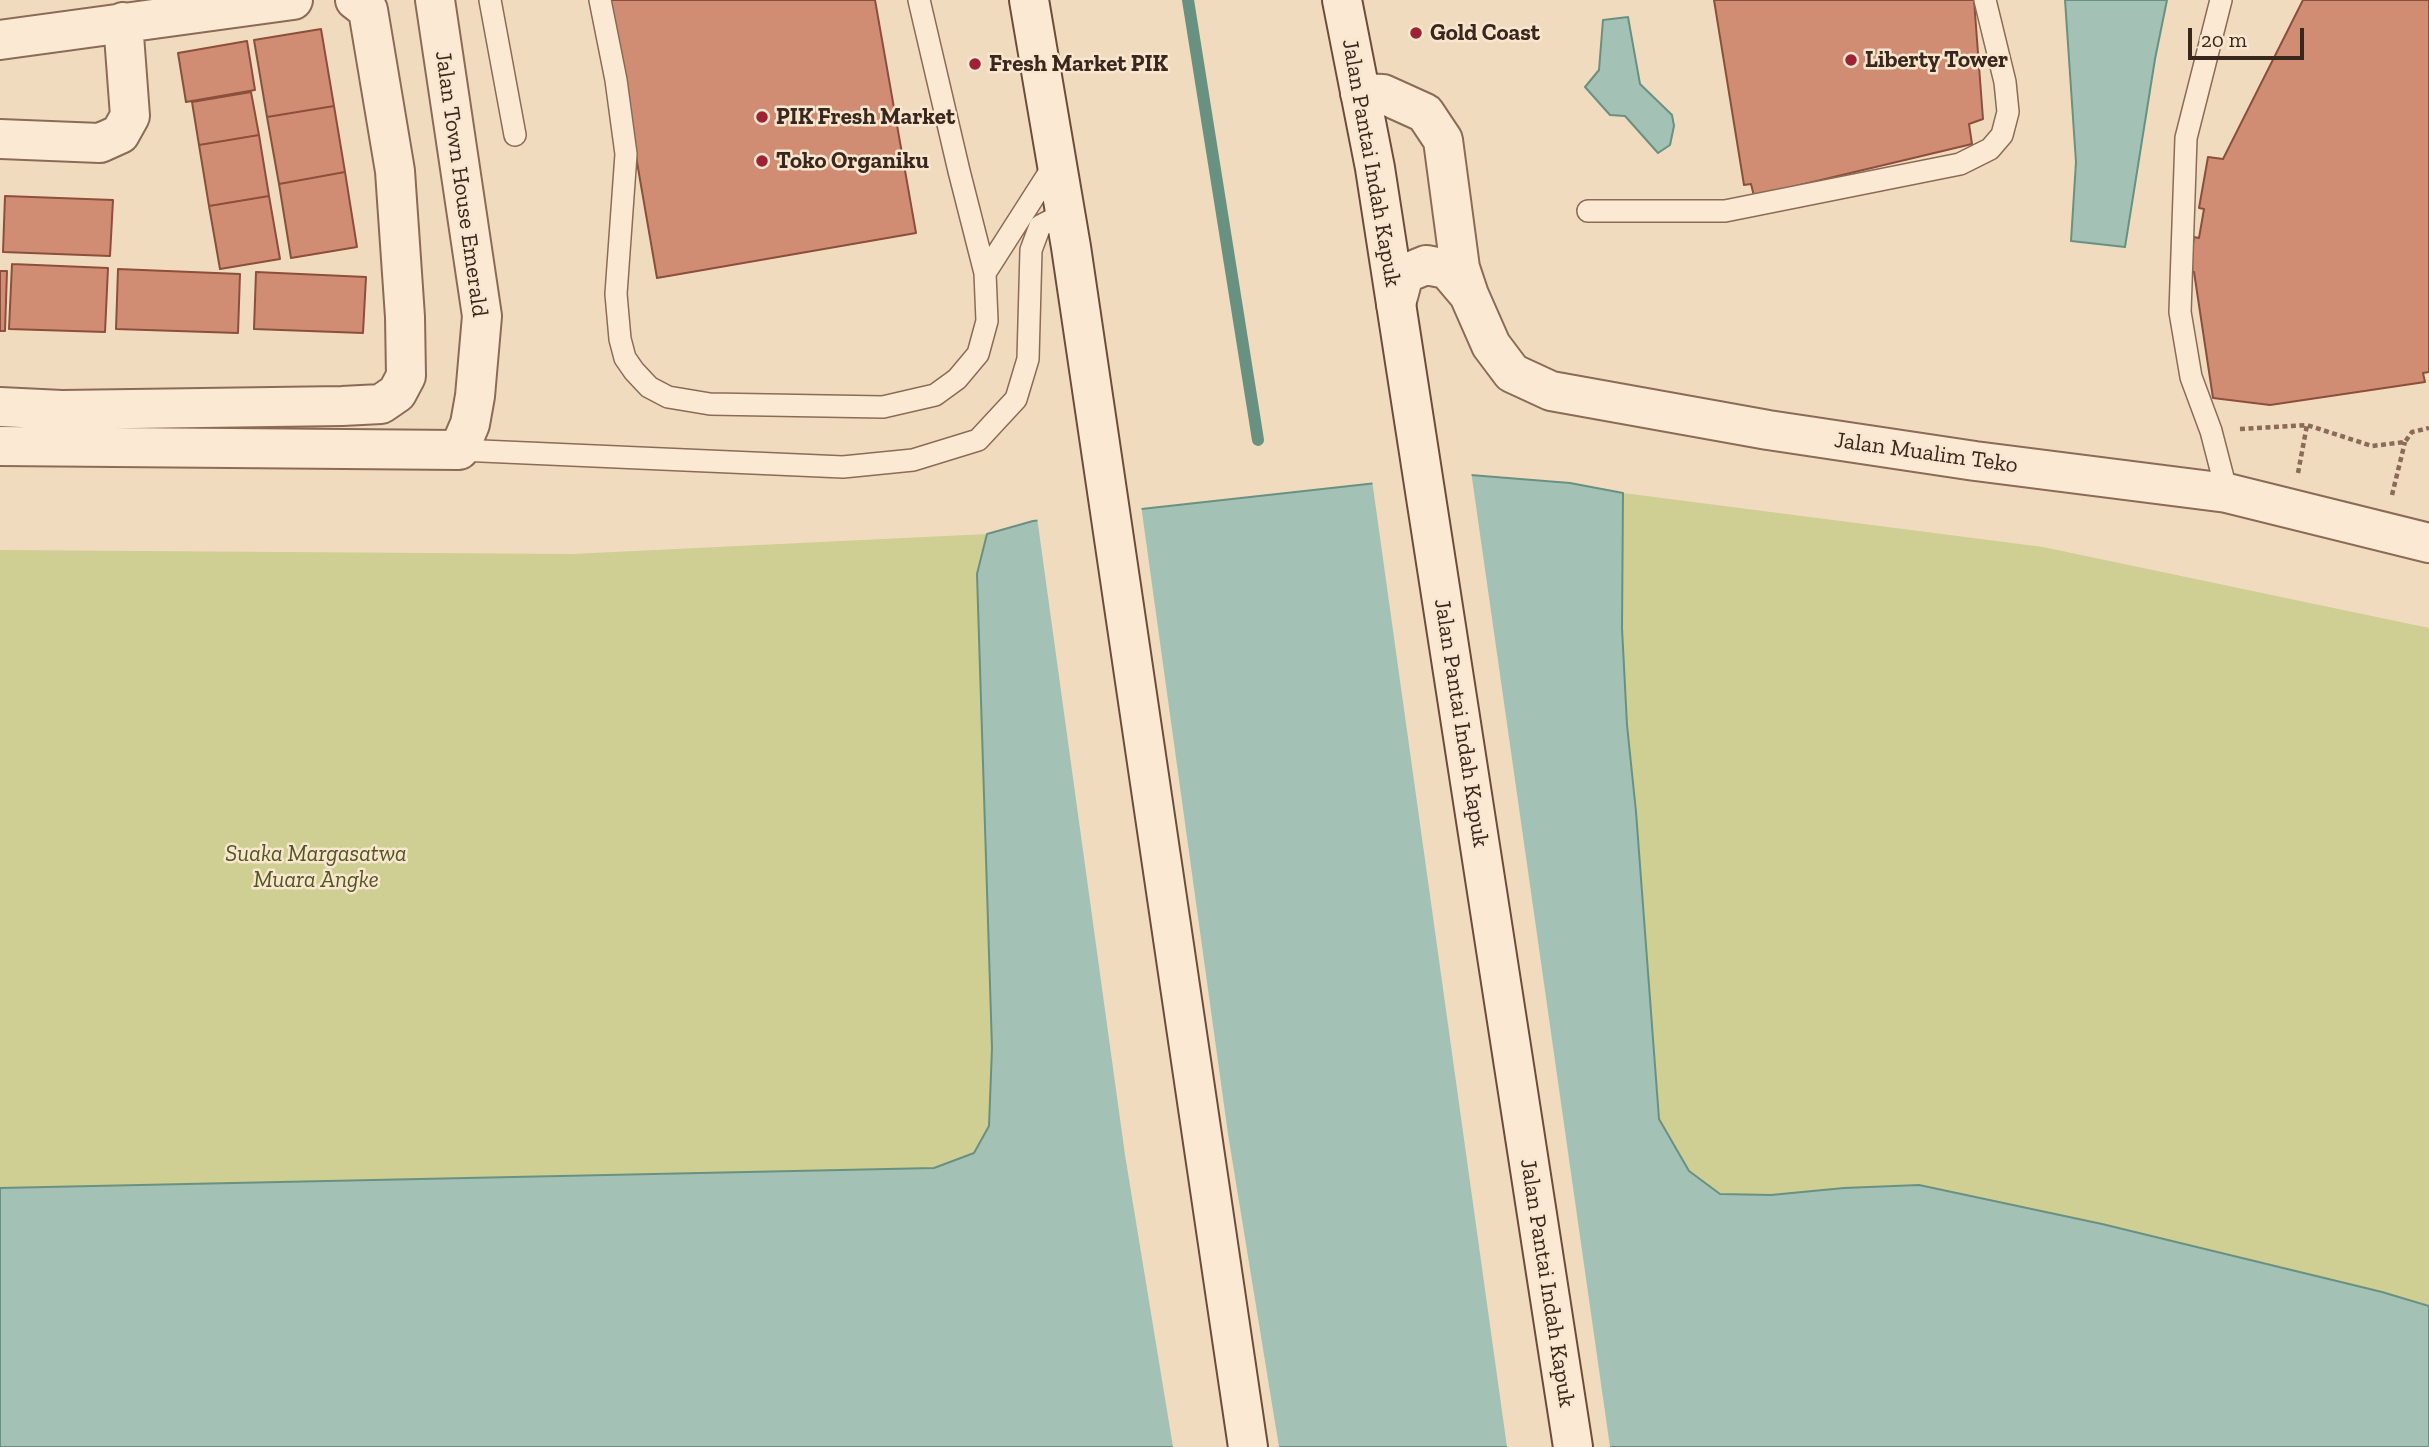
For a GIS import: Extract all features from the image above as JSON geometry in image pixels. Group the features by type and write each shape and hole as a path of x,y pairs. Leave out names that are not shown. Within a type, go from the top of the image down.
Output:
{"street":[{"path":"0,40 293,0"},
{"path":"0,407 62,410 342,406 380,404 397,393 406,376 406,341 395,171 369,10 355,0"},
{"name":"Jalan Town House Emerald","path":"435,0 482,316 475,396 470,424 459,450"},
{"path":"1029,0 1068,230 1248,1447"},
{"name":"Jalan Pantai Indah Kapuk","path":"1342,0 1375,168 1573,1447"},
{"path":"0,139 100,144 120,134 130,116 123,22"},
{"name":"Jalan Mualim Teko","path":"1360,93 1383,94 1424,113 1443,140 1460,268 1469,295 1491,345 1512,373 1552,391 1768,430 1975,461 2227,493 2429,543"},
{"name":"Jalan Mualim Teko","path":"1396,304 1404,274 1426,265 1447,269 1469,295"},
{"path":"0,446 459,450"}],"lane":[{"path":"490,0 515,135"},
{"path":"600,0 616,80 626,154 616,293 620,339 625,358 634,371 649,387 668,397 710,404 883,407 934,395 957,379 978,354 987,321 985,272 919,0"},
{"path":"1588,211 1725,211 1960,164 1990,149 2002,135 2008,112 2005,82 1985,0"},
{"path":"2221,0 2186,138 2180,312 2191,377 2211,431 2227,493"},
{"path":"985,272 1056,161"},
{"path":"459,450 842,467 913,460 978,440 1016,399 1028,359 1031,250 1040,226 1068,230"}],"path":[{"path":"2211,431 2307,425 2372,446 2404,442"},
{"path":"2291,507 2307,425"},
{"path":"2384,531 2404,442 2412,432 2429,428"}],"green space":[{"path":"1623,493 2043,547 2429,628 2429,1306 2382,1292 2102,1224 1919,1185 1771,1195 1720,1194 1689,1171 1659,1119 1627,725 1622,628"},
{"name":"Suaka Margasatwa Muara Angke","path":"987,534 977,574 992,1048 989,1126 974,1153 934,1168 0,1188 0,550 572,554"}],"shaded area":[{"path":"2065,0 2167,0 2125,247 2071,241 2076,162"},
{"path":"1628,17 1640,84 1672,115 1674,126 1670,145 1658,153 1625,116 1610,115 1585,87 1599,70 1603,20"},
{"path":"1458,474 1570,483 1623,493 1622,628 1627,725 1659,1119 1689,1171 1720,1194 1771,1195 1919,1185 2102,1224 2382,1292 2429,1306 2429,1447 0,1447 0,1188 934,1168 974,1153 989,1126 992,1048 977,574 987,534 1033,521"}],"pier":[{"path":"1458,470 1471,471 1610,1447 1507,1447 1372,480"},
{"path":"1141,505 1228,1134 1279,1447 1173,1447 1125,1155 1037,517"}],"building":[{"name":"PIK Fresh Market","path":"609,0 875,0 916,233 657,278"},
{"name":"Liberty Tower","path":"1714,0 1974,0 1983,119 1969,124 1972,144 1754,196 1751,184 1744,185"},
{"path":"2303,0 2429,0 2429,372 2423,373 2425,382 2270,405 2213,398 2194,272 2189,271 2194,237 2199,238 2204,209 2199,208 2208,157 2223,159"},
{"path":"321,29 334,106 267,117 254,40"},
{"path":"247,41 255,90 186,102 178,53"},
{"path":"251,92 259,135 199,145 192,102"},
{"path":"334,106 345,172 279,184 267,117"},
{"path":"259,135 269,196 209,206 199,145"},
{"path":"345,172 357,247 291,258 279,184"},
{"path":"5,196 113,200 110,256 3,252"},
{"path":"269,196 280,259 220,269 209,206"},
{"path":"12,264 108,268 105,332 9,329"},
{"path":"118,269 240,274 238,333 116,329"},
{"path":"0,271 7,271 5,331 0,331"},
{"path":"256,272 366,277 363,333 254,329"}],"waterway":[{"path":"1188,0 1258,440"}],"place":[{"name":"Gold Coast","path":"1416,33"},
{"name":"Liberty Tower","path":"1851,60"},
{"name":"Fresh Market PIK","path":"975,64"},
{"name":"PIK Fresh Market","path":"762,117"},
{"name":"Toko Organiku","path":"762,161"}]}
